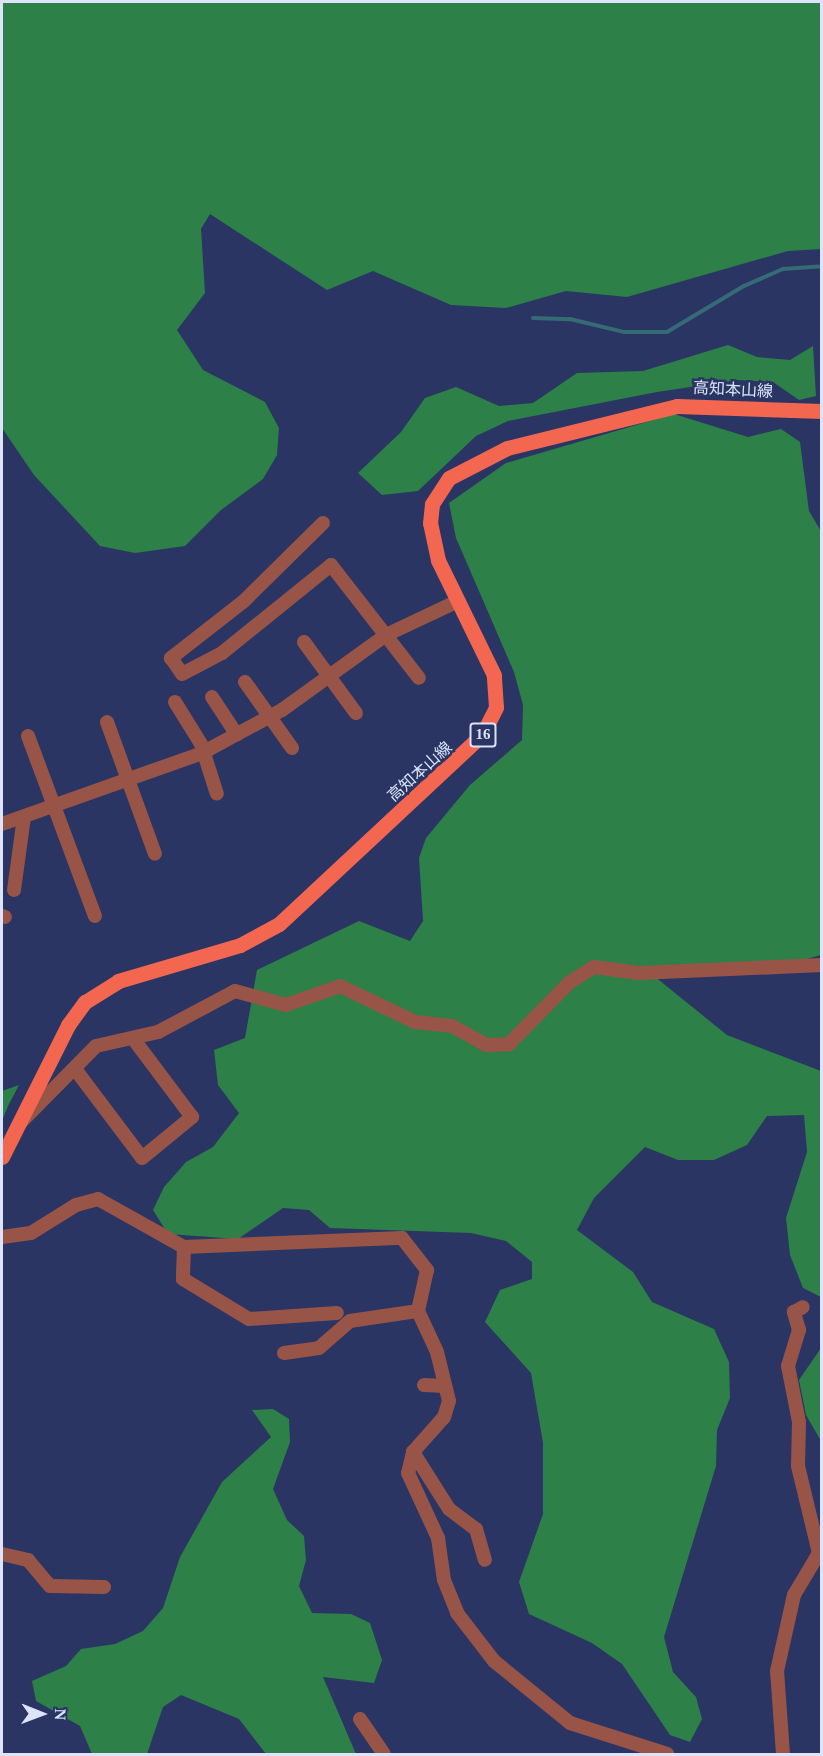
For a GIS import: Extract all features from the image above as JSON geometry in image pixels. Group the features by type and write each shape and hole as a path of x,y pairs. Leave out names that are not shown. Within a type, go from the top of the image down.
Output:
{"main road":[{"name":"高知本山線","path":"2,1157 68,1025 85,1002 118,981 240,945 279,924 465,755 490,722 496,690 488,657 438,560 430,523 439,489 466,465 507,448 677,406 822,411"}],"street":[{"path":"804,411 822,419"},
{"path":"323,523 244,601 171,658 182,674 222,652 331,565 419,678"},
{"path":"2,824 129,781 202,753 271,717 331,679 386,635 458,601"},
{"path":"304,642 356,713"},
{"path":"244,682 292,748"},
{"path":"212,698 237,735"},
{"path":"175,702 202,753 217,794"},
{"path":"106,722 155,854"},
{"path":"28,736 52,807 95,916"},
{"path":"14,890 24,817"},
{"path":"22,1121 96,1046 117,1038 135,1041 235,991 286,1005 340,986 415,1022 452,1026 486,1044 508,1044 570,982 594,967 639,973 822,965"},
{"path":"75,1069 142,1158 192,1117 135,1041"},
{"path":"2,1237 31,1233 75,1205 98,1199 184,1247 392,1235 402,1238 428,1270 418,1311 445,1386 448,1409 413,1452 408,1473 438,1538 452,1601 477,1644 533,1698 570,1723 667,1755"},
{"path":"184,1247 183,1279 249,1319 337,1313"},
{"path":"783,1755 777,1671 794,1595 819,1553 798,1466 799,1422 788,1366 799,1330 794,1312 803,1307"},
{"path":"284,1353 319,1348 350,1321 418,1311"},
{"path":"424,1384 445,1386"},
{"path":"413,1452 449,1509 476,1529 485,1560"},
{"path":"2,1554 28,1560 50,1586 104,1587"},
{"path":"360,1719 384,1755"}],"green space":[{"path":"2,2 821,2 821,249 788,251 627,297 566,291 506,308 451,305 373,271 327,290 210,214 201,229 205,293 177,330 203,370 265,402 279,428 277,455 263,479 221,510 185,546 135,553 100,546 34,475 2,428"},
{"path":"728,345 757,357 790,360 813,346 816,396 799,400 773,382 737,380 657,392 508,421 476,436 418,491 382,495 358,473 401,432 425,398 456,387 499,406 533,403 577,373 643,371"},
{"path":"674,414 748,437 781,429 800,442 809,511 822,533 821,955 782,966 654,976 727,1035 821,1071 821,1297 803,1288 790,1255 786,1218 807,1152 804,1115 767,1116 747,1145 714,1160 678,1160 645,1147 594,1198 577,1230 633,1272 652,1302 714,1329 729,1362 730,1398 717,1430 716,1466 664,1637 673,1672 696,1697 702,1719 690,1742 670,1735 622,1664 592,1643 529,1614 519,1582 543,1514 543,1443 531,1373 485,1322 500,1290 532,1279 532,1262 506,1241 471,1233 330,1228 309,1210 283,1208 238,1239 168,1234 153,1210 164,1187 186,1162 213,1147 239,1113 218,1085 214,1050 245,1038 257,970 359,921 410,941 423,921 419,858 426,838 470,785 522,740 523,705 514,672 456,538 449,503 506,463"},
{"path":"19,1085 8,1106 2,1121 2,1091"},
{"path":"821,1348 821,1441 806,1415 799,1380"},
{"path":"273,1409 289,1419 290,1442 273,1489 287,1520 304,1536 306,1560 299,1586 312,1613 351,1614 370,1623 382,1660 374,1683 323,1677 356,1754 266,1754 239,1719 181,1695 163,1707 147,1754 92,1754 80,1726 36,1701 32,1681 66,1666 81,1649 115,1644 143,1631 163,1608 180,1557 222,1482 271,1437 252,1410"}],"waterway":[{"path":"533,318 570,319 624,332 667,332 744,286 783,269 822,266"}]}
